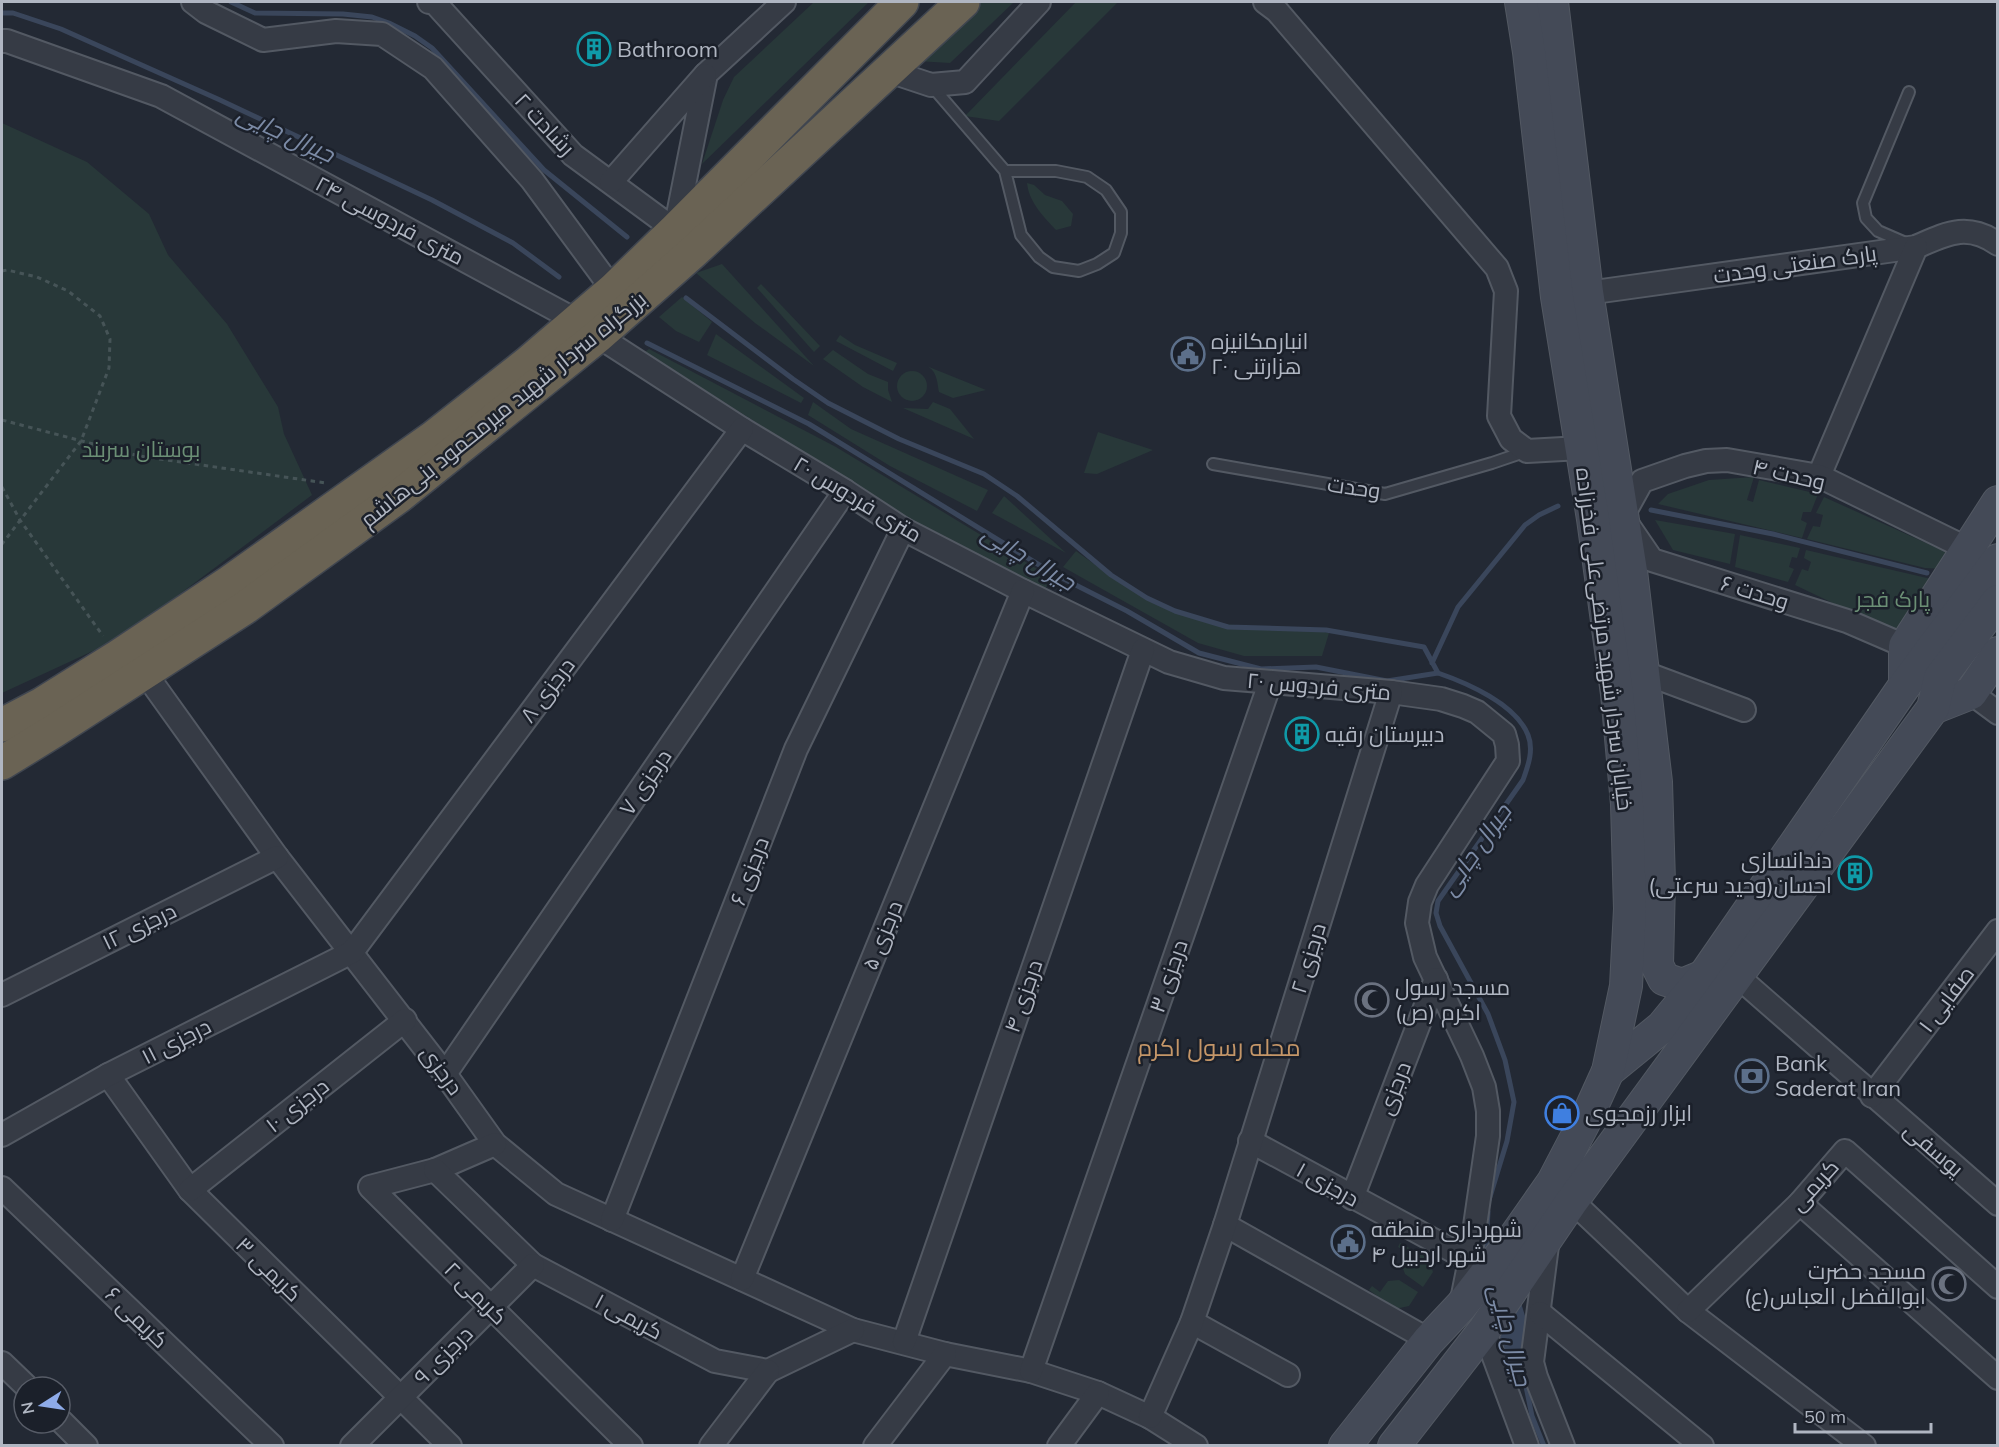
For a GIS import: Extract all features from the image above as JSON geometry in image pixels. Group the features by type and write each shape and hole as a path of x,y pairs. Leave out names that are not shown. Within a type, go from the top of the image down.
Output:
{"highway":[{"name":"بزرگراه سردار شهید میرمحمود بنی‌هاشم","path":"2,763 132,665 230,582 434,437 528,363 588,329 613,290 902,2"},
{"name":"بزرگراه سردار شهید میرمحمود بنی‌هاشم","path":"2,725 42,704 132,665 243,609 398,497 588,329 692,253 963,2"}],"main road":[{"name":"خیابان سردار شهید مرتضی‌علی فخرزاده","path":"1521,2 1529,52 1557,297 1581,448 1607,518 1631,571 1656,782 1659,882 1657,964 1664,979 1682,985 1704,976"},
{"name":"خیابان سردار شهید مرتضی‌علی فخرزاده","path":"1345,1446 1429,1340 1460,1307 1511,1242 1553,1182 1608,1071 1626,986 1630,885 1627,804 1617,694 1607,518 1587,292 1552,2"},
{"path":"1394,1446 1484,1330 1572,1201 1933,708 1940,678 1928,655 1966,548 1998,502"},
{"path":"1608,1071 1662,1027 1704,976 1905,685 1998,560"},
{"path":"1928,655 1998,601"},
{"path":"1933,708 1971,693 1998,652"}],"street":[{"path":"193,2 206,12 263,40 336,31 382,34 433,68 532,180 613,290"},
{"name":"رشادت ۲","path":"434,2 573,155 675,230"},
{"path":"610,182 706,74 784,2"},
{"path":"889,71 931,85 965,82 1039,2"},
{"path":"1265,2 1276,11 1497,268 1506,291 1498,416 1510,439 1527,451 1581,448"},
{"name":"۲۴ متری فردوسی","path":"2,41 161,96 588,329"},
{"path":"675,230 706,74"},
{"name":"پارک صنعتی وحدت","path":"1557,297 1916,248 1951,232 1968,231 1988,237 1998,244"},
{"path":"1819,476 1916,248"},
{"name":"۲۰ متری فردوس","path":"588,329 742,429 845,490 903,529 1168,662 1224,678 1391,692 1441,699 1477,712 1504,734 1508,761 1427,885 1420,902 1417,923 1425,957 1484,1087 1488,1111 1488,1136 1470,1260 1460,1307"},
{"name":"درجزی ۸","path":"352,952 742,429"},
{"name":"وحدت ۴","path":"1607,518 1642,481 1685,466 1706,461 1728,460 1819,476 1966,548"},
{"name":"درجزی ۷","path":"445,1074 845,490"},
{"name":"وحدت ۶","path":"1607,518 1652,560 1847,621 1928,655"},
{"name":"درجزی ۶","path":"612,1220 796,749 903,529"},
{"name":"درجزی ۵","path":"742,1279 1023,591"},
{"name":"درجزی ۴","path":"904,1342 1143,650"},
{"name":"درجزی","path":"132,665 277,857 405,1020 495,1144 556,1194 853,1330 945,1354 1031,1371 1098,1393 1150,1417 1196,1446"},
{"path":"1642,672 1744,710"},
{"name":"درجزی ۳","path":"1031,1371 1270,683"},
{"name":"درجزی ۲","path":"1150,1417 1192,1322 1225,1225 1391,692"},
{"path":"1971,693 1998,713"},
{"name":"درجزی ۱۲","path":"2,993 277,857"},
{"name":"صفایی ۱","path":"1872,1096 1998,931"},
{"name":"درجزی ۱۱","path":"2,1135 108,1075 352,952"},
{"name":"یوسفی","path":"1736,975 1872,1096 1996,1200"},
{"name":"درجزی","path":"1352,1198 1436,979"},
{"name":"درجزی ۱۰","path":"190,1190 405,1020"},
{"name":"کریمی ۳","path":"108,1075 190,1190 450,1446"},
{"name":"درجزی ۱","path":"1250,1141 1470,1260"},
{"path":"435,1170 495,1144"},
{"name":"کریمی","path":"1688,1311 1800,1203 1845,1151 1998,1287"},
{"name":"کریمی ۱","path":"435,1170 533,1265 715,1361 768,1371"},
{"name":"کریمی ۲","path":"435,1170 370,1187 631,1446"},
{"name":"کریمی ۶","path":"2,1188 272,1446"},
{"path":"1572,1201 1688,1311 1864,1446"},
{"path":"1800,1203 1998,1378"},
{"path":"1225,1225 1429,1340"},
{"path":"1545,1242 1540,1313 1532,1362 1563,1446"},
{"name":"درجزی ۹","path":"352,1446 533,1265"},
{"path":"1540,1313 1702,1446"},
{"path":"1192,1322 1288,1375"},
{"path":"711,1446 768,1371 853,1330"},
{"path":"1484,1330 1527,1446"},
{"path":"875,1446 945,1354"},
{"path":"2,1363 14,1375"},
{"path":"1059,1446 1098,1393"},
{"path":"72,1432 86,1446"}],"lane":[{"path":"931,85 1005,171 1022,235 1039,257 1053,267 1079,271 1097,264 1114,253 1121,232 1121,212 1106,190 1087,177 1056,171 1005,171"},
{"path":"1909,92 1863,203 1866,218 1878,231 1916,248"},
{"name":"وحدت","path":"1213,464 1385,494 1527,451"}],"path":[{"path":"2,272 8,270 37,277 68,291 100,315 110,339 108,368 81,441 2,544"},
{"path":"2,420 140,456 360,489"},
{"path":"2,487 20,520 132,665"}],"green space":[{"path":"814,2 869,2 702,164 723,100 734,77"},
{"path":"963,2 1014,2 950,63 900,60"},
{"path":"1076,2 1118,2 999,121 965,116"},
{"name":"بوستان سربند","path":"2,123 87,162 149,214 168,255 227,324 278,407 284,434 312,495 121,638 2,693"},
{"path":"1027,183 1034,185 1045,195 1062,201 1073,214 1071,226 1056,230 1034,203"},
{"path":"722,264 814,366 755,323 696,273"},
{"path":"761,284 820,346 814,352 757,288"},
{"path":"682,297 712,322 699,342 676,331 659,317"},
{"path":"716,334 804,398 801,403 707,355"},
{"path":"840,335 855,345 897,363 893,371 836,341"},
{"path":"649,349 836,447 1052,578 1042,594 894,510 645,352"},
{"path":"833,350 868,374 888,382 892,402 863,387 823,359"},
{"path":"925,365 986,390 953,398 939,392 934,373"},
{"path":"912,371 923,375 927,386 923,397 912,401 901,397 897,386 901,375"},
{"path":"813,402 851,429 988,490 977,511 890,466 808,415"},
{"path":"933,402 950,409 974,439 903,408 928,409"},
{"path":"1098,432 1153,450 1097,474 1084,473"},
{"path":"1754,477 1747,500 1753,502 1759,480 1818,494 1811,512 1803,512 1801,520 1807,523 1802,538 1658,504 1668,494 1709,480"},
{"path":"1004,496 1066,553 992,513"},
{"path":"1824,497 1955,556 1944,569 1925,568 1807,539 1813,526 1820,527 1823,515 1816,513"},
{"path":"1655,520 1735,534 1730,564 1673,550"},
{"path":"1740,535 1800,548 1797,558 1792,557 1789,567 1794,569 1788,582 1735,567"},
{"name":"پارک فجر","path":"1806,550 1940,581 1904,637 1795,585 1802,569 1808,571 1811,562 1804,558"},
{"path":"1076,551 1118,581 1179,614 1212,622 1296,628 1329,633 1322,656 1244,656 1198,643 1063,567"},
{"path":"1400,1243 1428,1258 1433,1272 1423,1287 1405,1274 1401,1263 1407,1252 1398,1247"},
{"path":"1399,1280 1418,1292 1409,1306 1395,1309 1369,1290 1372,1286 1380,1292 1388,1281"}],"waterway":[{"name":"جیرال چایی","path":"231,2 255,13 343,14 372,17 415,36 432,48 544,170 627,237"},
{"name":"جیرال چایی","path":"2,13 13,13 61,29 220,100 432,200 513,243 559,277"},
{"name":"جیرال چایی","path":"686,298 828,403 899,439 984,474 1017,496 1111,575 1147,598 1175,611 1228,627 1326,630 1424,647 1438,673 1489,696 1502,704 1522,724 1530,741 1530,758 1523,780 1438,901 1436,913 1440,926 1488,1014 1505,1060 1514,1102 1507,1141 1489,1200"},
{"name":"جیرال چایی","path":"647,343 809,424 1054,574 1127,611 1199,653 1261,669 1316,667 1387,681 1438,673"},
{"name":"جیرال چایی","path":"1432,663 1458,607 1525,525 1558,506"},
{"name":"جیرال چایی","path":"1651,510 1773,534 1927,573"},
{"name":"جیرال چایی","path":"1486,1246 1488,1212"},
{"name":"جیرال چایی","path":"1486,1246 1519,1352"},
{"name":"جیرال چایی","path":"1519,1352 1532,1416 1544,1446"}],"place":[{"name":"Bathroom","path":"594,49"},
{"name":"انبارمکانیزه ۲۰ هزارتنی","path":"1188,354"},
{"name":"دبیرستان رقیه","path":"1302,734"},
{"name":"دندانسازی احسان(وحید سرعتی)","path":"1855,873"},
{"name":"مسجد رسول اکرم (ص)","path":"1372,1000"},
{"name":"Bank Saderat Iran","path":"1752,1076"},
{"name":"ابزار رزمجوی","path":"1562,1113"},
{"name":"شهرداری منطقه ۴ شهر اردبیل","path":"1348,1242"},
{"name":"مسجد حضرت ابوالفضل العباس(ع)","path":"1949,1284"}],"district":[{"name":"محله رسول اکرم","path":"1219,1047"}]}
